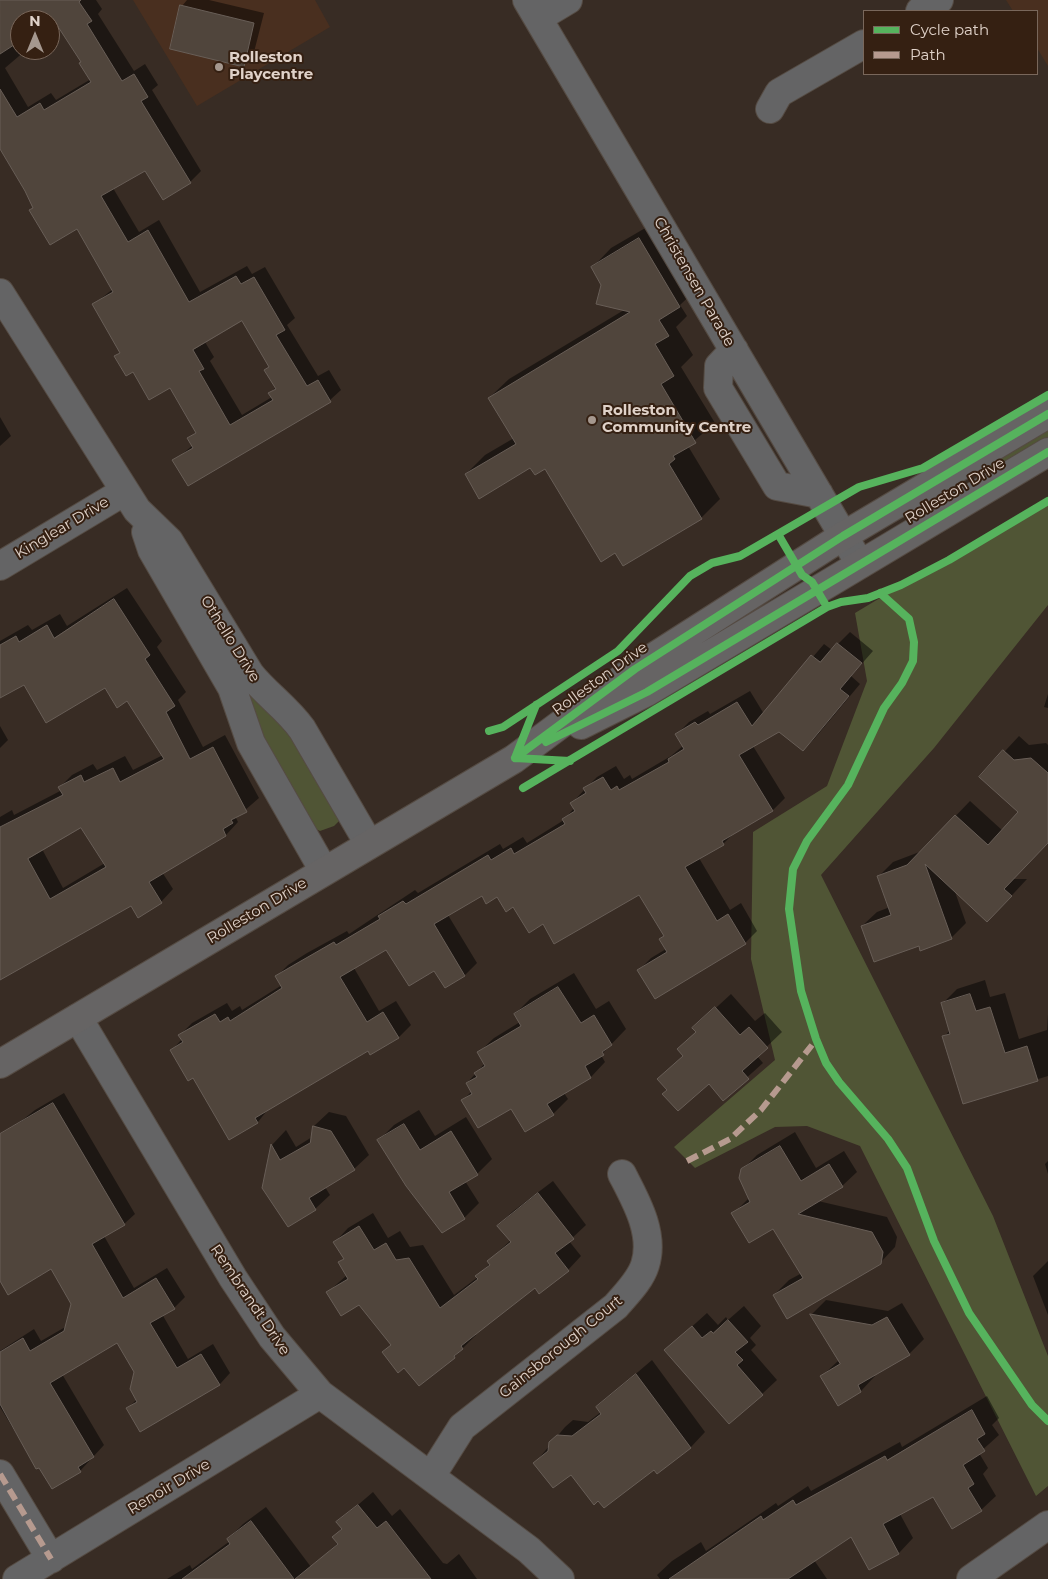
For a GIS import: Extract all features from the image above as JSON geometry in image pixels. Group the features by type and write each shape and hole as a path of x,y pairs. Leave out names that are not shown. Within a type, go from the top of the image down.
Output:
{"main road":[{"name":"Rolleston Drive","path":"515,758 635,669 843,536 1048,414"},
{"name":"Rolleston Drive","path":"0,1064 515,758 647,692 1048,452"}],"street":[{"path":"533,9 568,0"},
{"path":"922,10 939,0"},
{"name":"Christensen Parade","path":"533,9 860,564"},
{"path":"770,109 780,93 863,45"},
{"name":"Othello Drive","path":"0,293 131,500 152,550 235,694 252,743 324,871"},
{"name":"Othello Drive","path":"131,500 168,541 250,674 266,693 291,714 302,729 369,844"},
{"name":"Kinglear Drive","path":"0,566 131,500"},
{"name":"Rembrandt Drive","path":"78,1018 233,1278 272,1338 320,1394 360,1426 431,1476 529,1550 560,1579"},
{"name":"Gainsborough Court","path":"431,1476 462,1427 616,1306 631,1289 645,1266 647,1240 639,1206 622,1174"},
{"name":"Renoir Drive","path":"32,1572 320,1394"},
{"path":"0,1474 32,1572"},
{"path":"971,1579 1048,1525"}],"shaded area":[{"name":"Rolleston Playcentre","path":"133,0 315,0 330,27 197,106"},
{"path":"1006,0 1048,0 1048,66 1038,50 1038,10 1012,10"}],"green space":[{"path":"1048,429 1048,439 990,474 986,467"},
{"path":"1048,497 1048,605 934,748 821,875 993,1216 1048,1356 1048,1486 1036,1496 860,1146 807,1126 775,1127 695,1168 674,1147 775,1060 751,959 753,832 827,786 867,681 855,613"},
{"path":"156,544 279,711 340,820 334,826 320,831 312,827"}],"building":[{"path":"0,0 81,0 79,2 92,21 87,24 122,81 134,74 148,97 141,101 191,183 163,200 145,171 101,196 128,242 148,230 189,302 236,276 241,284 254,277 285,330 276,335 307,386 318,380 331,402 188,486 172,460 193,448 187,438 196,433 170,388 149,400 133,372 126,376 114,356 120,353 92,304 113,292 77,229 50,245 29,210 33,208 25,191 0,149 0,89 17,117 40,103 44,110 91,82 79,63 81,62 60,30 60,10 10,10 10,48 0,54","holes":["242,321 269,367 264,370 276,389 268,393 273,400 230,425 199,371 204,369 193,350"]},
{"path":"180,5 254,23 244,67 170,49"},
{"name":"Rolleston Community Centre","path":"639,238 680,307 659,320 669,336 655,344 674,376 661,384 696,443 673,456 675,459 669,464 702,519 623,566 615,553 601,562 545,469 535,475 530,468 479,499 465,474 516,444 488,398 630,312 596,304 601,285 591,267"},
{"path":"114,599 150,655 145,659 175,706 166,712 190,759 213,747 247,812 231,820 233,823 223,829 226,836 149,882 162,903 138,918 131,906 0,980 0,827 63,795 58,787 81,775 84,782 113,768 120,782 164,759 127,701 117,708 105,688 46,723 24,685 0,698 0,645 16,636 19,642 47,625 54,638","holes":["81,828 106,867 50,899 28,859"]},
{"path":"837,643 862,663 840,689 849,696 803,751 779,732 739,755 773,811 722,841 724,845 685,867 717,921 728,914 746,944 655,999 637,970 667,952 659,939 664,936 639,895 554,944 543,924 529,933 513,907 506,912 497,897 486,904 482,896 434,924 465,976 445,988 434,971 409,986 386,950 340,977 367,1022 383,1012 399,1038 370,1055 368,1051 255,1118 258,1123 229,1140 193,1078 188,1081 170,1050 183,1042 178,1035 215,1014 220,1022 228,1017 230,1021 282,988 275,976 334,942 336,945 380,919 378,916 403,901 406,904 488,855 491,860 511,848 514,854 565,824 562,819 575,811 570,803 586,793 583,788 603,777 611,790 617,786 619,790 669,762 668,759 684,749 675,734 695,722 698,725 737,702 752,726 811,655 820,662"},
{"path":"1003,750 1014,760 1031,758 1048,773 1048,843 1004,889 1012,896 987,922 925,864 952,939 920,951 919,946 874,962 861,926 891,915 877,876 907,865 955,815 988,845 1018,812 979,777"},
{"path":"558,987 581,1023 594,1015 612,1045 602,1052 604,1055 585,1066 591,1078 547,1104 554,1115 525,1132 511,1109 478,1128 461,1100 472,1094 466,1083 477,1077 474,1073 485,1066 477,1052 521,1026 514,1014"},
{"path":"970,994 976,1011 990,1007 1005,1053 1027,1046 1038,1081 963,1104 942,1036 950,1034 941,1003"},
{"path":"715,1007 740,1035 749,1027 768,1048 742,1071 749,1079 723,1101 709,1084 678,1111 662,1094 667,1090 657,1079 683,1056 677,1049 696,1032 692,1028"},
{"path":"53,1103 125,1225 92,1244 123,1298 156,1278 175,1309 150,1323 177,1368 201,1354 220,1385 140,1432 126,1408 137,1402 130,1389 134,1372 117,1343 50,1383 94,1457 78,1467 81,1472 52,1489 39,1468 36,1469 0,1404 0,1352 23,1338 30,1351 64,1331 71,1304 51,1269 8,1295 0,1281 0,1134"},
{"path":"404,1124 420,1150 451,1131 478,1175 449,1192 465,1219 442,1233 406,1186 377,1140"},
{"path":"313,1126 331,1131 355,1170 309,1198 316,1210 288,1227 262,1188 271,1144 280,1160 310,1143"},
{"path":"780,1146 801,1181 829,1164 843,1187 798,1214 872,1232 883,1252 881,1264 787,1319 773,1295 803,1278 773,1229 749,1243 731,1213 750,1202 739,1178 741,1169"},
{"path":"538,1193 574,1239 555,1253 569,1271 539,1294 535,1288 461,1346 463,1349 454,1356 455,1358 419,1386 404,1368 398,1373 382,1352 391,1345 359,1305 341,1316 326,1292 348,1279 338,1262 344,1259 333,1242 359,1226 374,1250 386,1243 396,1260 409,1258 440,1308 478,1279 475,1276 490,1265 487,1261 511,1242 497,1226"},
{"path":"810,1314 872,1325 887,1317 910,1355 858,1385 861,1392 838,1406 820,1376 840,1364"},
{"path":"728,1320 748,1342 735,1352 743,1360 737,1365 763,1395 729,1424 664,1350 692,1326 702,1338 711,1331 713,1333"},
{"path":"636,1374 691,1448 657,1474 654,1470 604,1508 598,1501 594,1505 571,1475 553,1488 533,1463 548,1451 549,1442 557,1435 572,1436 601,1414 596,1407"},
{"path":"972,1410 985,1434 977,1439 985,1451 963,1465 974,1484 968,1488 982,1511 952,1529 933,1497 883,1524 899,1554 869,1570 851,1537 788,1579 669,1579 761,1516 763,1520 793,1500 796,1505 885,1456 887,1460"},
{"path":"358,1505 377,1528 386,1521 431,1579 295,1579 338,1544 332,1537 342,1529 336,1522"},
{"path":"251,1521 294,1579 182,1579 230,1544 227,1539"}],"marked path":[{"path":"687,1161 730,1139 761,1110 812,1045"},
{"path":"0,1474 51,1559"}],"cycle path":[{"path":"489,731 503,727 618,651 690,576 712,563 740,556 859,487 923,468 1048,395"},
{"path":"515,758 635,669 843,536 1048,414"},
{"path":"546,742 647,692 1048,452"},
{"path":"523,788 827,607 841,602 868,598 901,585 949,560 1048,501"},
{"path":"778,534 802,575 812,582 827,607"},
{"path":"880,593 909,619 914,642 913,661 902,683 884,708 848,785 807,841 793,869 789,909 801,991 816,1039 826,1063 839,1082 888,1139 907,1168 934,1241 969,1313 1032,1405 1048,1421"},
{"path":"536,705 515,758 570,761"}],"place":[{"name":"Rolleston Playcentre","path":"219,67"},
{"name":"Rolleston Community Centre","path":"592,420"}]}
